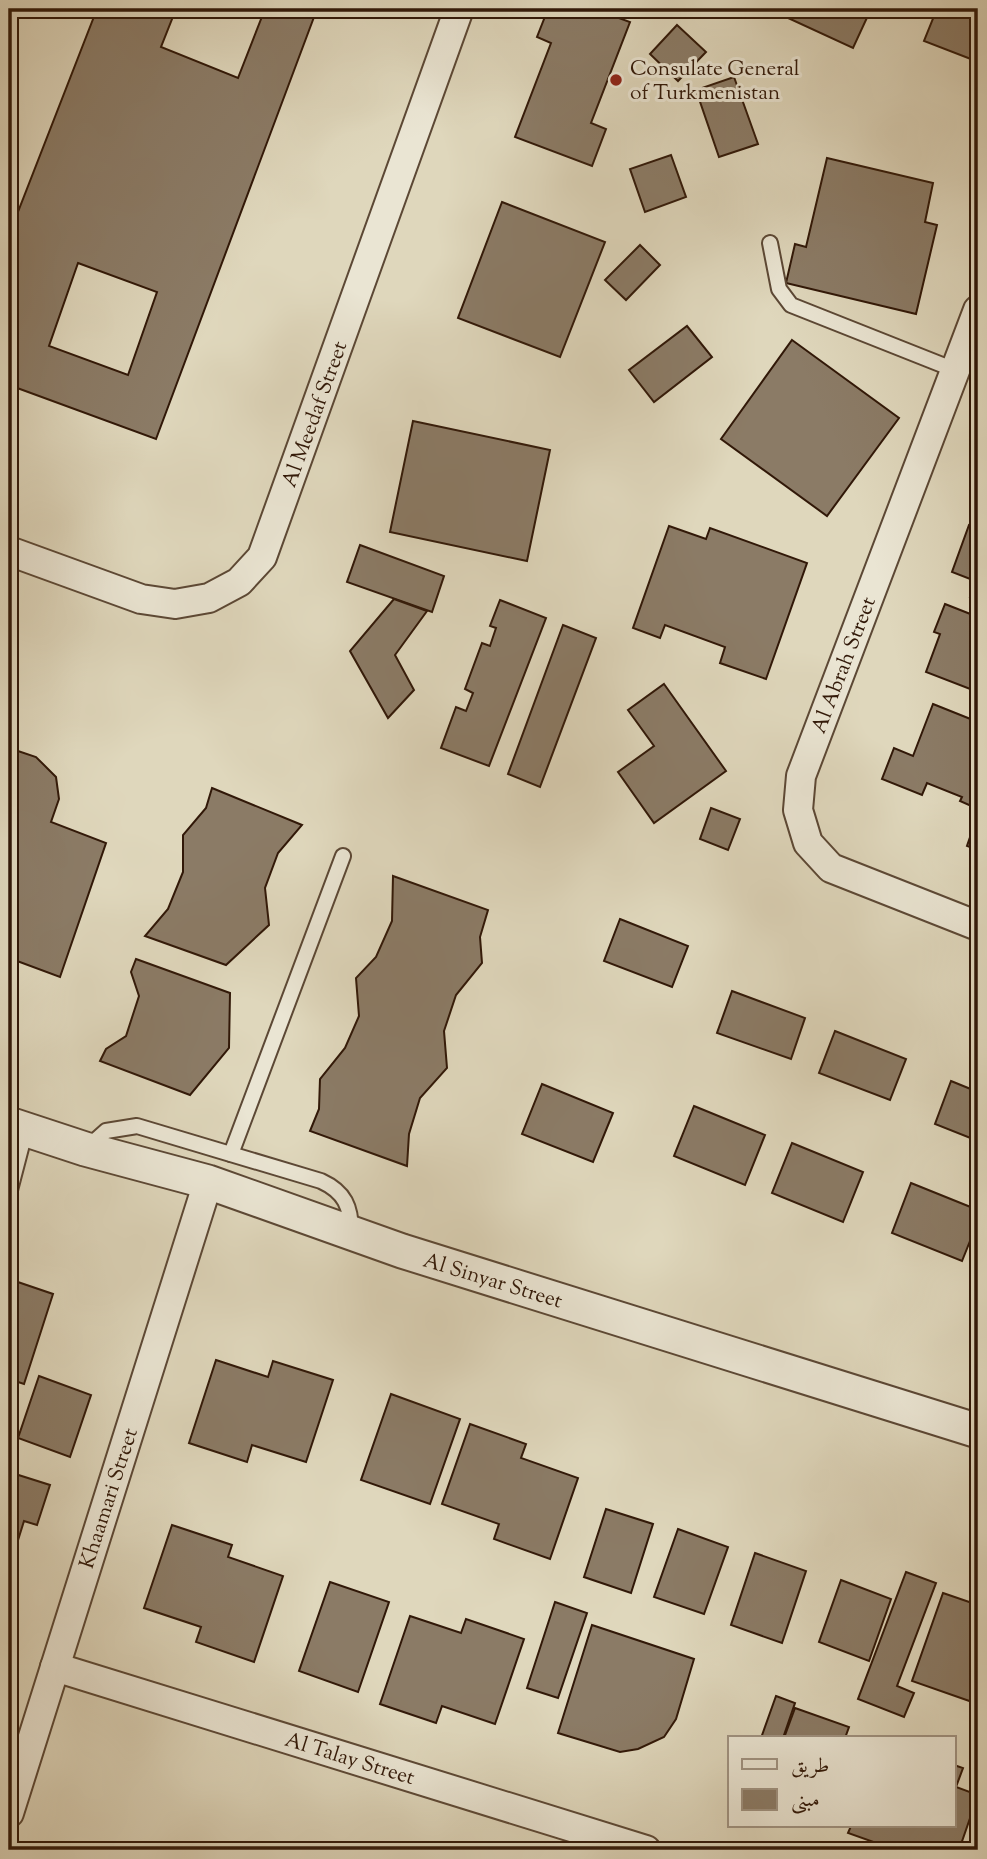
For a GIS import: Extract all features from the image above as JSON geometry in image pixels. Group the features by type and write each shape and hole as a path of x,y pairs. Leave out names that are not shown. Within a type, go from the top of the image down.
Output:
{"street":[{"name":"Al Meedaf Street","path":"9,551 141,599 175,604 209,598 239,582 262,557 459,9"},
{"name":"Al Abrah Street","path":"978,310 801,776 798,810 808,843 831,868 978,926"},
{"name":"Al Sinyar Street","path":"17,1126 85,1150 208,1182 402,1251 978,1431"},
{"name":"Khaamari Street","path":"9,1813 208,1182"},
{"name":"Al Talay Street","path":"55,1667 646,1850"}],"lane":[{"path":"770,243 779,289 791,305 955,370"},
{"path":"231,1154 343,856"},
{"path":"9,1194 17,1126"},
{"path":"85,1150 106,1131 137,1126 231,1154 329,1185 345,1201 351,1213 351,1232"}],"building":[{"path":"97,9 176,9 161,47 238,78 265,9 317,9 156,439 9,385 9,235","holes":["78,263 157,292 128,375 49,346"]},
{"path":"548,9 594,9 630,22 591,123 606,129 592,166 515,137 551,43 537,37"},
{"path":"792,9 828,9 842,15 845,9 871,9 853,48 788,18"},
{"path":"915,9 978,9 976,61 924,41 934,16"},
{"path":"677,25 706,52 678,81 650,54"},
{"path":"734,77 758,144 719,157 696,90"},
{"path":"671,155 686,197 645,212 630,169"},
{"path":"827,158 933,183 925,222 937,225 916,314 786,283 795,244 806,247"},
{"path":"502,202 605,242 560,357 458,318"},
{"path":"640,245 660,265 626,300 605,280"},
{"path":"687,326 712,357 654,402 629,370"},
{"path":"792,340 899,418 827,516 721,439"},
{"path":"413,421 550,450 527,561 390,532"},
{"path":"978,519 978,582 952,572 969,525 975,527"},
{"path":"669,526 706,539 710,528 807,563 766,679 720,663 725,647 665,625 660,638 633,628"},
{"path":"360,545 444,576 432,612 347,582"},
{"path":"976,583 978,584 978,601 970,597"},
{"path":"394,599 427,611 395,655 414,690 388,718 350,651"},
{"path":"500,600 546,618 489,766 441,748 456,707 466,711 473,693 465,689 482,643 490,646 496,628 490,626"},
{"path":"945,604 978,617 978,692 926,672 940,634 934,632"},
{"path":"563,625 596,638 540,787 508,774"},
{"path":"664,684 726,771 654,823 618,772 654,746 628,710"},
{"path":"933,704 978,722 978,809 960,801 962,797 927,783 922,795 882,779 894,748 913,756"},
{"path":"15,750 36,757 56,777 59,799 51,822 106,843 60,977 9,958 9,753"},
{"path":"212,788 302,825 278,853 265,888 269,925 226,965 145,936 168,909 183,872 183,835 206,808"},
{"path":"711,808 740,819 728,850 700,839"},
{"path":"978,814 978,850 967,846"},
{"path":"393,876 488,910 480,937 482,963 456,995 444,1031 447,1068 420,1098 409,1134 407,1166 310,1131 319,1109 320,1079 345,1048 359,1016 356,978 376,957 392,921"},
{"path":"620,919 688,946 672,987 604,961"},
{"path":"136,959 230,993 229,1048 190,1095 100,1061 106,1049 126,1036 139,996 131,972"},
{"path":"732,991 805,1018 791,1059 717,1033"},
{"path":"835,1031 906,1059 890,1100 819,1073"},
{"path":"951,1081 978,1092 978,1141 935,1124"},
{"path":"542,1084 613,1113 593,1162 522,1134"},
{"path":"694,1106 765,1135 745,1185 674,1156"},
{"path":"792,1143 863,1172 843,1222 772,1193"},
{"path":"911,1183 978,1210 978,1221 962,1261 892,1233"},
{"path":"9,1279 53,1294 24,1384 9,1379"},
{"path":"216,1360 268,1377 273,1361 333,1380 306,1462 252,1445 247,1462 189,1443"},
{"path":"39,1376 91,1395 70,1457 18,1438"},
{"path":"391,1394 460,1419 430,1504 361,1480"},
{"path":"470,1424 526,1444 521,1458 578,1478 550,1559 494,1539 499,1524 442,1504"},
{"path":"9,1472 50,1485 37,1525 24,1521 9,1569"},
{"path":"606,1509 653,1524 631,1593 584,1577"},
{"path":"172,1525 232,1545 228,1557 283,1576 254,1662 196,1642 201,1627 144,1608"},
{"path":"678,1529 728,1547 704,1614 654,1597"},
{"path":"755,1553 806,1571 782,1643 731,1625"},
{"path":"906,1572 936,1583 897,1686 914,1693 904,1717 858,1699"},
{"path":"841,1580 891,1599 869,1661 819,1642"},
{"path":"330,1582 389,1602 358,1692 299,1671"},
{"path":"943,1593 978,1605 978,1704 912,1681"},
{"path":"555,1602 587,1613 558,1698 527,1688"},
{"path":"410,1616 461,1633 466,1619 524,1639 495,1724 442,1706 436,1723 380,1704"},
{"path":"592,1625 694,1659 676,1719 664,1737 638,1749 620,1752 558,1733"},
{"path":"776,1696 795,1703 784,1736 762,1736"},
{"path":"795,1708 849,1727 846,1736 785,1736"},
{"path":"956,1766 963,1768 956,1787"},
{"path":"956,1787 978,1795 959,1850 896,1850 848,1833 850,1828 956,1828"}],"place":[{"name":"Consulate General of Turkmenistan","path":"616,80"}]}
